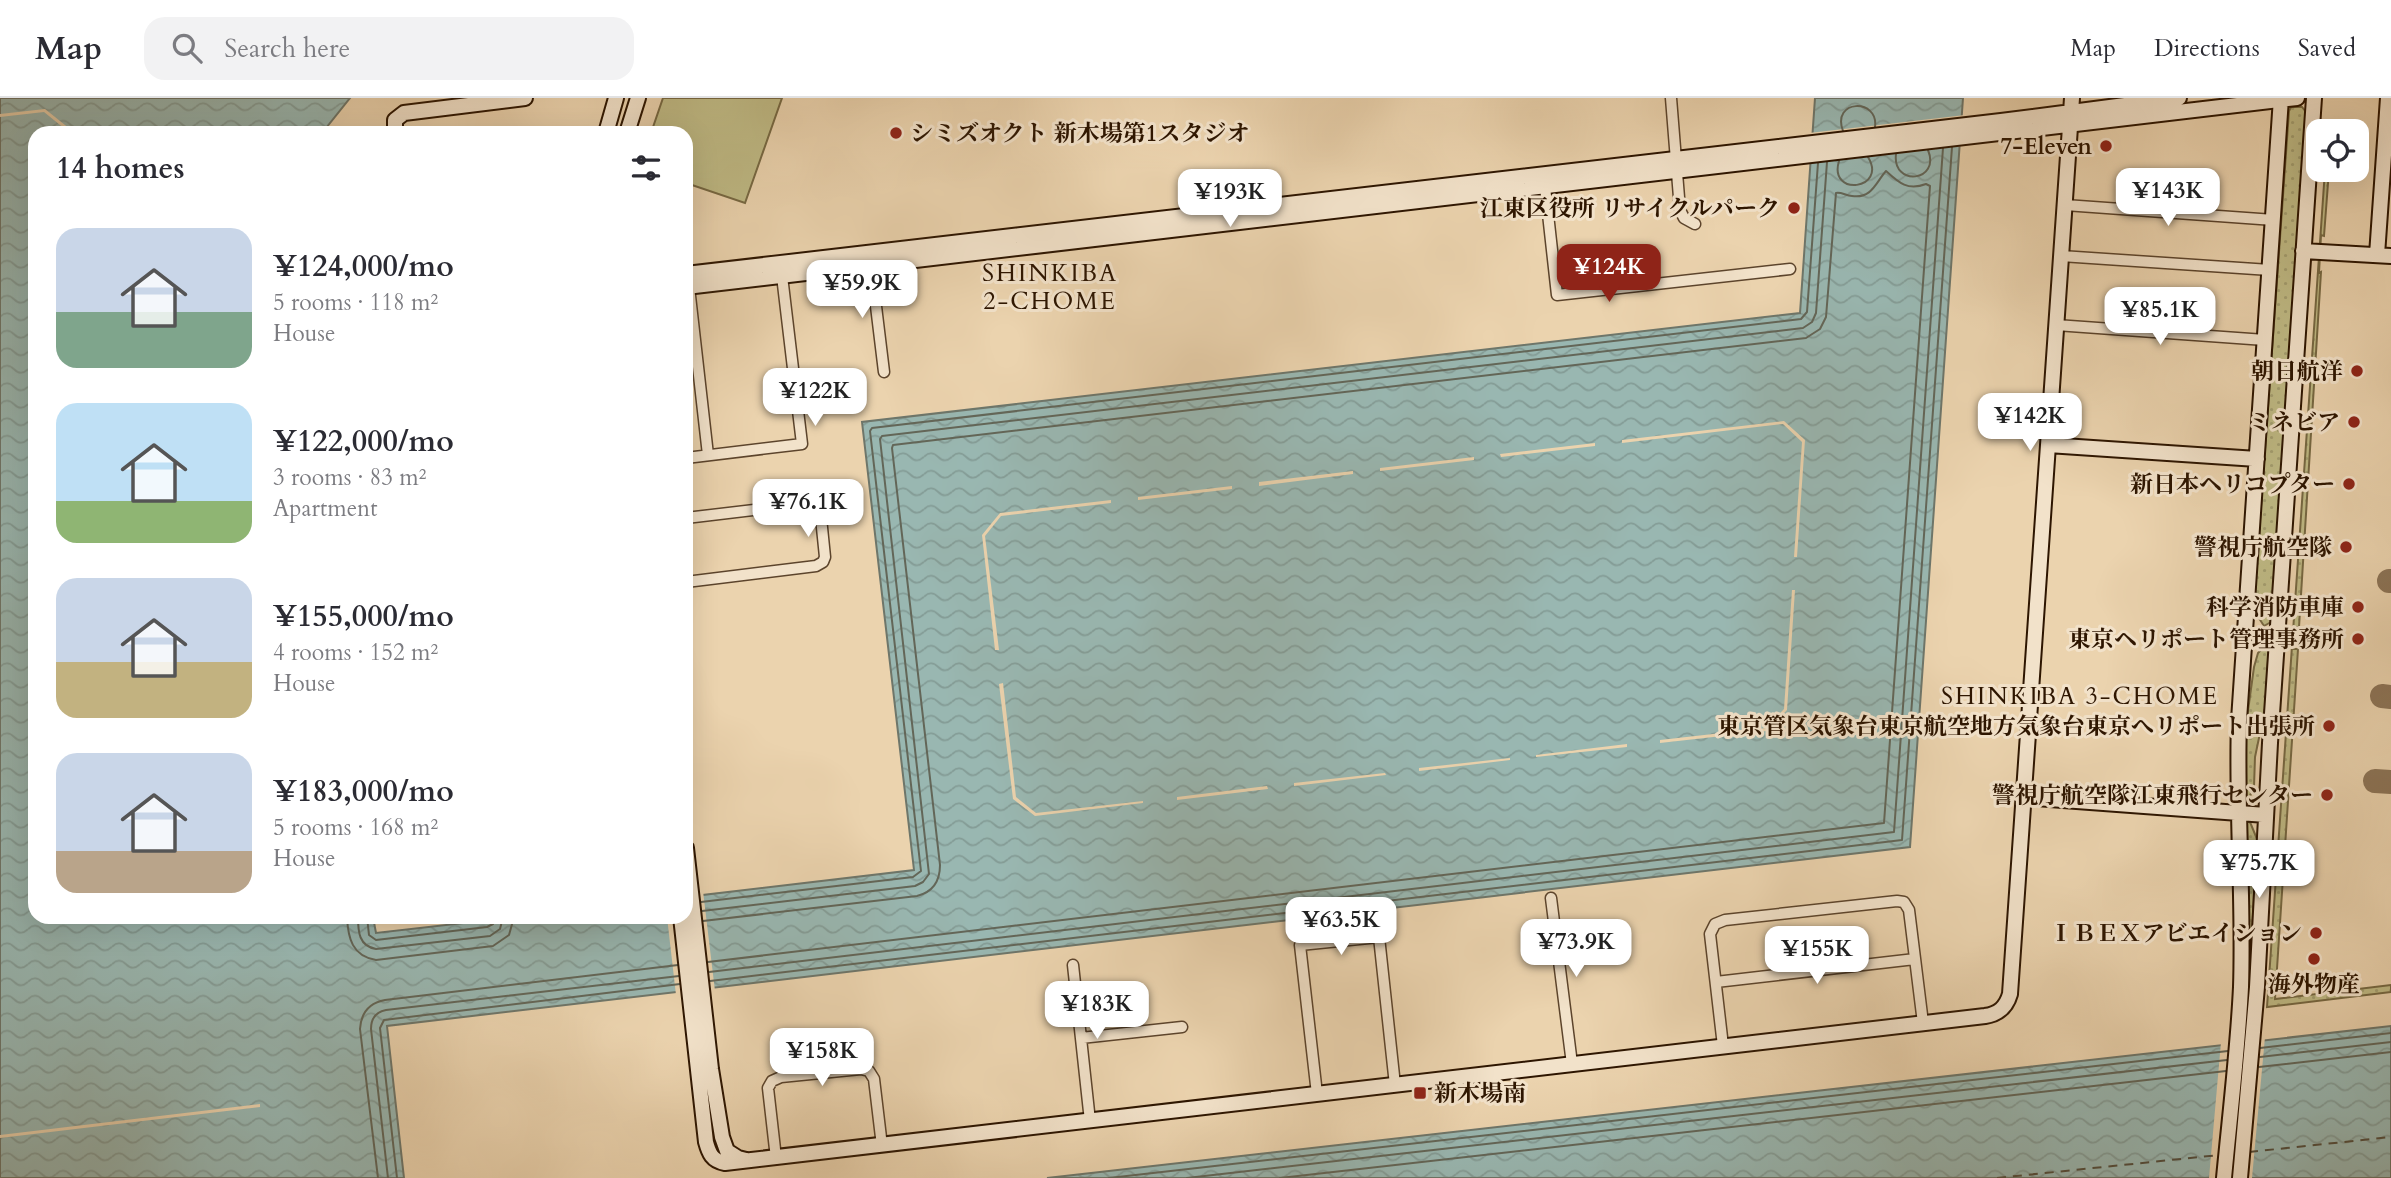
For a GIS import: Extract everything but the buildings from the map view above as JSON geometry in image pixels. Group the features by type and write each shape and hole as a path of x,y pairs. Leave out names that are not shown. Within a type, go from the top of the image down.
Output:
{"street":[{"path":"395,126 395,120 404,113 525,98"},
{"path":"608,126 616,98"},
{"path":"629,126 638,98"},
{"path":"1671,98 1681,210 1684,218 1695,224"},
{"path":"693,282 2001,127 2071,111 2179,98"},
{"path":"2071,111 2297,98"},
{"path":"2240,1178 2257,987 2314,98"},
{"path":"2304,251 2384,256 2388,98"},
{"path":"2224,1178 2241,989 2238,812 2241,692 2281,99"},
{"path":"692,924 705,1069 706,1142 715,1160 724,1163 1994,1015 2003,1009 2009,999 2071,111"},
{"path":"1348,204 1545,187 1677,164"},
{"path":"1545,187 1557,295 1790,269"},
{"path":"2064,205 2274,220"},
{"path":"693,283 782,276 871,265 1000,244"},
{"path":"2061,256 2270,270"},
{"path":"871,265 884,372"},
{"path":"693,457 802,443 782,276"},
{"path":"2056,326 2265,340"},
{"path":"693,332 708,455"},
{"path":"2048,445 2257,459"},
{"path":"693,517 815,503 820,508 825,557 823,562 816,566 693,581"},
{"path":"2024,797 2266,815"},
{"path":"1551,898 1572,1064"},
{"path":"1723,1046 1710,934 1712,927 1718,922 1897,901 1904,902 1909,910 1923,1023"},
{"path":"682,924 705,1069"},
{"path":"1317,1094 1300,945 1379,937 1395,1085"},
{"path":"1716,982 1915,959"},
{"path":"1073,965 1090,1121"},
{"path":"1081,1038 1182,1027"},
{"path":"776,1158 768,1088 776,1079 794,1076 860,1069 869,1071 874,1079 882,1146"}],"shaded area":[{"path":"663,98 782,98 745,203 693,185 693,126 653,126"},
{"path":"2291,107 2302,107 2306,112 2303,201 2271,622 2264,626 2255,612 2254,605"},
{"path":"2324,182 2328,182 2324,236 2321,235 2299,627 2295,627 2293,649 2298,649 2275,999 2391,985 2391,992 2267,1007"},
{"path":"2267,644 2265,709 2255,757 2254,787 2247,803 2244,802 2243,747 2254,667 2258,653"},
{"path":"2246,822 2250,822 2257,839 2249,986 2245,986 2249,906 2244,829"}],"water":[{"path":"0,98 350,98 328,126 28,126 28,924 374,924 376,933 455,924 693,924 693,896 914,870 862,422 1800,313 1815,98 1963,98 1910,847 387,1026 404,1178 0,1178"},
{"path":"2391,1026 2391,1178 1047,1178"}],"pier":[{"path":"45,109 66,126 61,126 44,112 0,117 0,114"},
{"path":"1965,115 1963,146 1807,164 1809,133"},
{"path":"1784,421 1805,440 1797,557 1794,557 1802,442 1783,424 1622,443 1622,440"},
{"path":"1595,443 1595,446 1501,457 1500,454"},
{"path":"1474,457 1474,460 1380,471 1380,468"},
{"path":"1353,471 1353,474 1259,486 1259,482"},
{"path":"1232,486 1232,489 1138,500 1138,497"},
{"path":"1111,500 1111,503 1001,516 985,536 999,650 995,650 982,535 1000,513"},
{"path":"1792,590 1795,590 1787,710 1767,731 1660,743 1660,740 1766,728 1784,709"},
{"path":"1003,683 1016,797 1036,813 1143,803 1035,816 1013,799 999,684"},
{"path":"1627,744 1627,747 1536,757 1536,755"},
{"path":"1510,760 1419,771 1419,768"},
{"path":"1386,775 1294,786 1294,783"},
{"path":"1267,786 1268,789 1177,800 1177,797"},
{"path":"703,891 715,991 676,995 668,924 693,924 693,892"},
{"path":"2265,1037 2252,1178 2209,1178 2221,1042"},
{"path":"260,1104 260,1107 0,1138 0,1135"}],"ferry route":[{"path":"2249,1152 2391,1137"},
{"path":"1997,1178 2219,1155"}],"taxiway":[{"path":"2382,696 2391,697"},
{"path":"2375,781 2391,782"}],"place":[{"name":"シミズオクト 新木場第1スタジオ","path":"896,133"},
{"name":"7-Eleven","path":"2106,146"},
{"name":"江東区役所 リサイクルパーク","path":"1794,208"},
{"name":"朝日航洋","path":"2357,371"},
{"name":"ミネビア","path":"2354,422"},
{"name":"新日本ヘリコプター","path":"2349,484"},
{"name":"警視庁航空隊","path":"2346,547"},
{"name":"科学消防車庫","path":"2358,607"},
{"name":"東京ヘリポート管理事務所","path":"2358,639"},
{"name":"東京管区気象台東京航空地方気象台東京へリポート出張所","path":"2329,726"},
{"name":"警視庁航空隊江東飛行センター","path":"2327,795"},
{"name":"ＩＢＥＸアビエイション","path":"2316,933"},
{"name":"海外物産","path":"2314,959"},
{"name":"新木場南","path":"1420,1093"}],"district":[{"name":"SHINKIBA 2-CHOME","path":"1050,287"},
{"name":"SHINKIBA 3-CHOME","path":"2080,696"}]}
